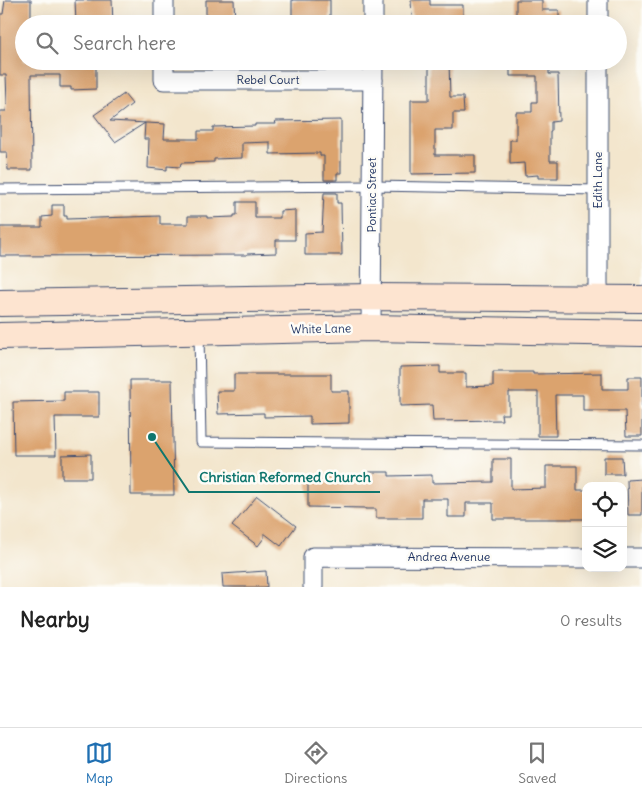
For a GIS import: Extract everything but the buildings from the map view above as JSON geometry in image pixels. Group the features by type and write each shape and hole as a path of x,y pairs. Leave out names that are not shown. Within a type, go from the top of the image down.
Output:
{"main road":[{"path":"0,303 372,298 642,300"},
{"name":"White Lane","path":"0,336 371,328 642,333"}],"street":[{"path":"164,0 164,15"},
{"path":"373,0 373,15"},
{"path":"598,0 598,15"},
{"name":"Rebel Court","path":"164,70 373,70"},
{"name":"Pontiac Street","path":"371,328 373,70"},
{"name":"Edith Lane","path":"598,70 598,299"},
{"name":"Andrea Avenue","path":"313,587 313,557 582,558"},
{"path":"627,558 642,558"}],"lane":[{"path":"0,189 372,186 598,190"},
{"path":"199,332 201,442 642,445"}],"place":[{"name":"Christian Reformed Church","path":"152,437"}]}
